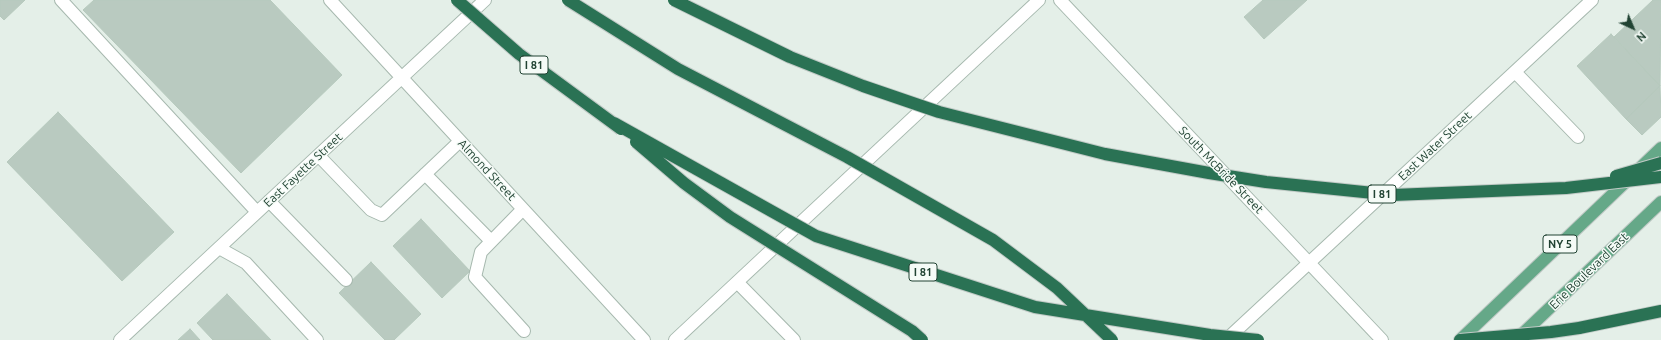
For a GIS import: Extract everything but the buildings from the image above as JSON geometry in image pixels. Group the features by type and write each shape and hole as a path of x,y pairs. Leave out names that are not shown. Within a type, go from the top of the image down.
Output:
{"highway":[{"name":"I 81","path":"457,0 519,54 614,123 816,236 1034,307 1210,335 1258,340"},
{"path":"568,0 678,69 847,157 993,240 1057,288 1112,340"},
{"name":"I 81","path":"674,0 790,57 863,86 968,120 1105,154 1209,173 1259,181 1393,195 1566,188 1661,177"},
{"path":"614,123 684,183 730,217 912,331 922,340"},
{"path":"1566,188 1661,163"},
{"path":"1460,340 1579,328 1661,311"}],"main road":[{"name":"NY 5","path":"1460,340 1661,148"},
{"name":"Erie Boulevard East","path":"1516,340 1661,202"}],"street":[{"path":"61,0 257,212"},
{"name":"Almond Street","path":"330,0 644,340"},
{"name":"East Fayette Street","path":"120,340 486,0"},
{"path":"675,340 1039,0"},
{"name":"South McBride Street","path":"1060,0 1382,340"},
{"name":"East Water Street","path":"1226,340 1592,0"},
{"path":"1515,72 1578,137"},
{"path":"319,156 371,210 382,214 460,141"},
{"path":"425,174 491,241"},
{"path":"269,201 346,280"},
{"path":"523,209 481,252 476,277 524,331"},
{"path":"219,248 246,262 317,340"},
{"path":"737,282 794,340"}]}
